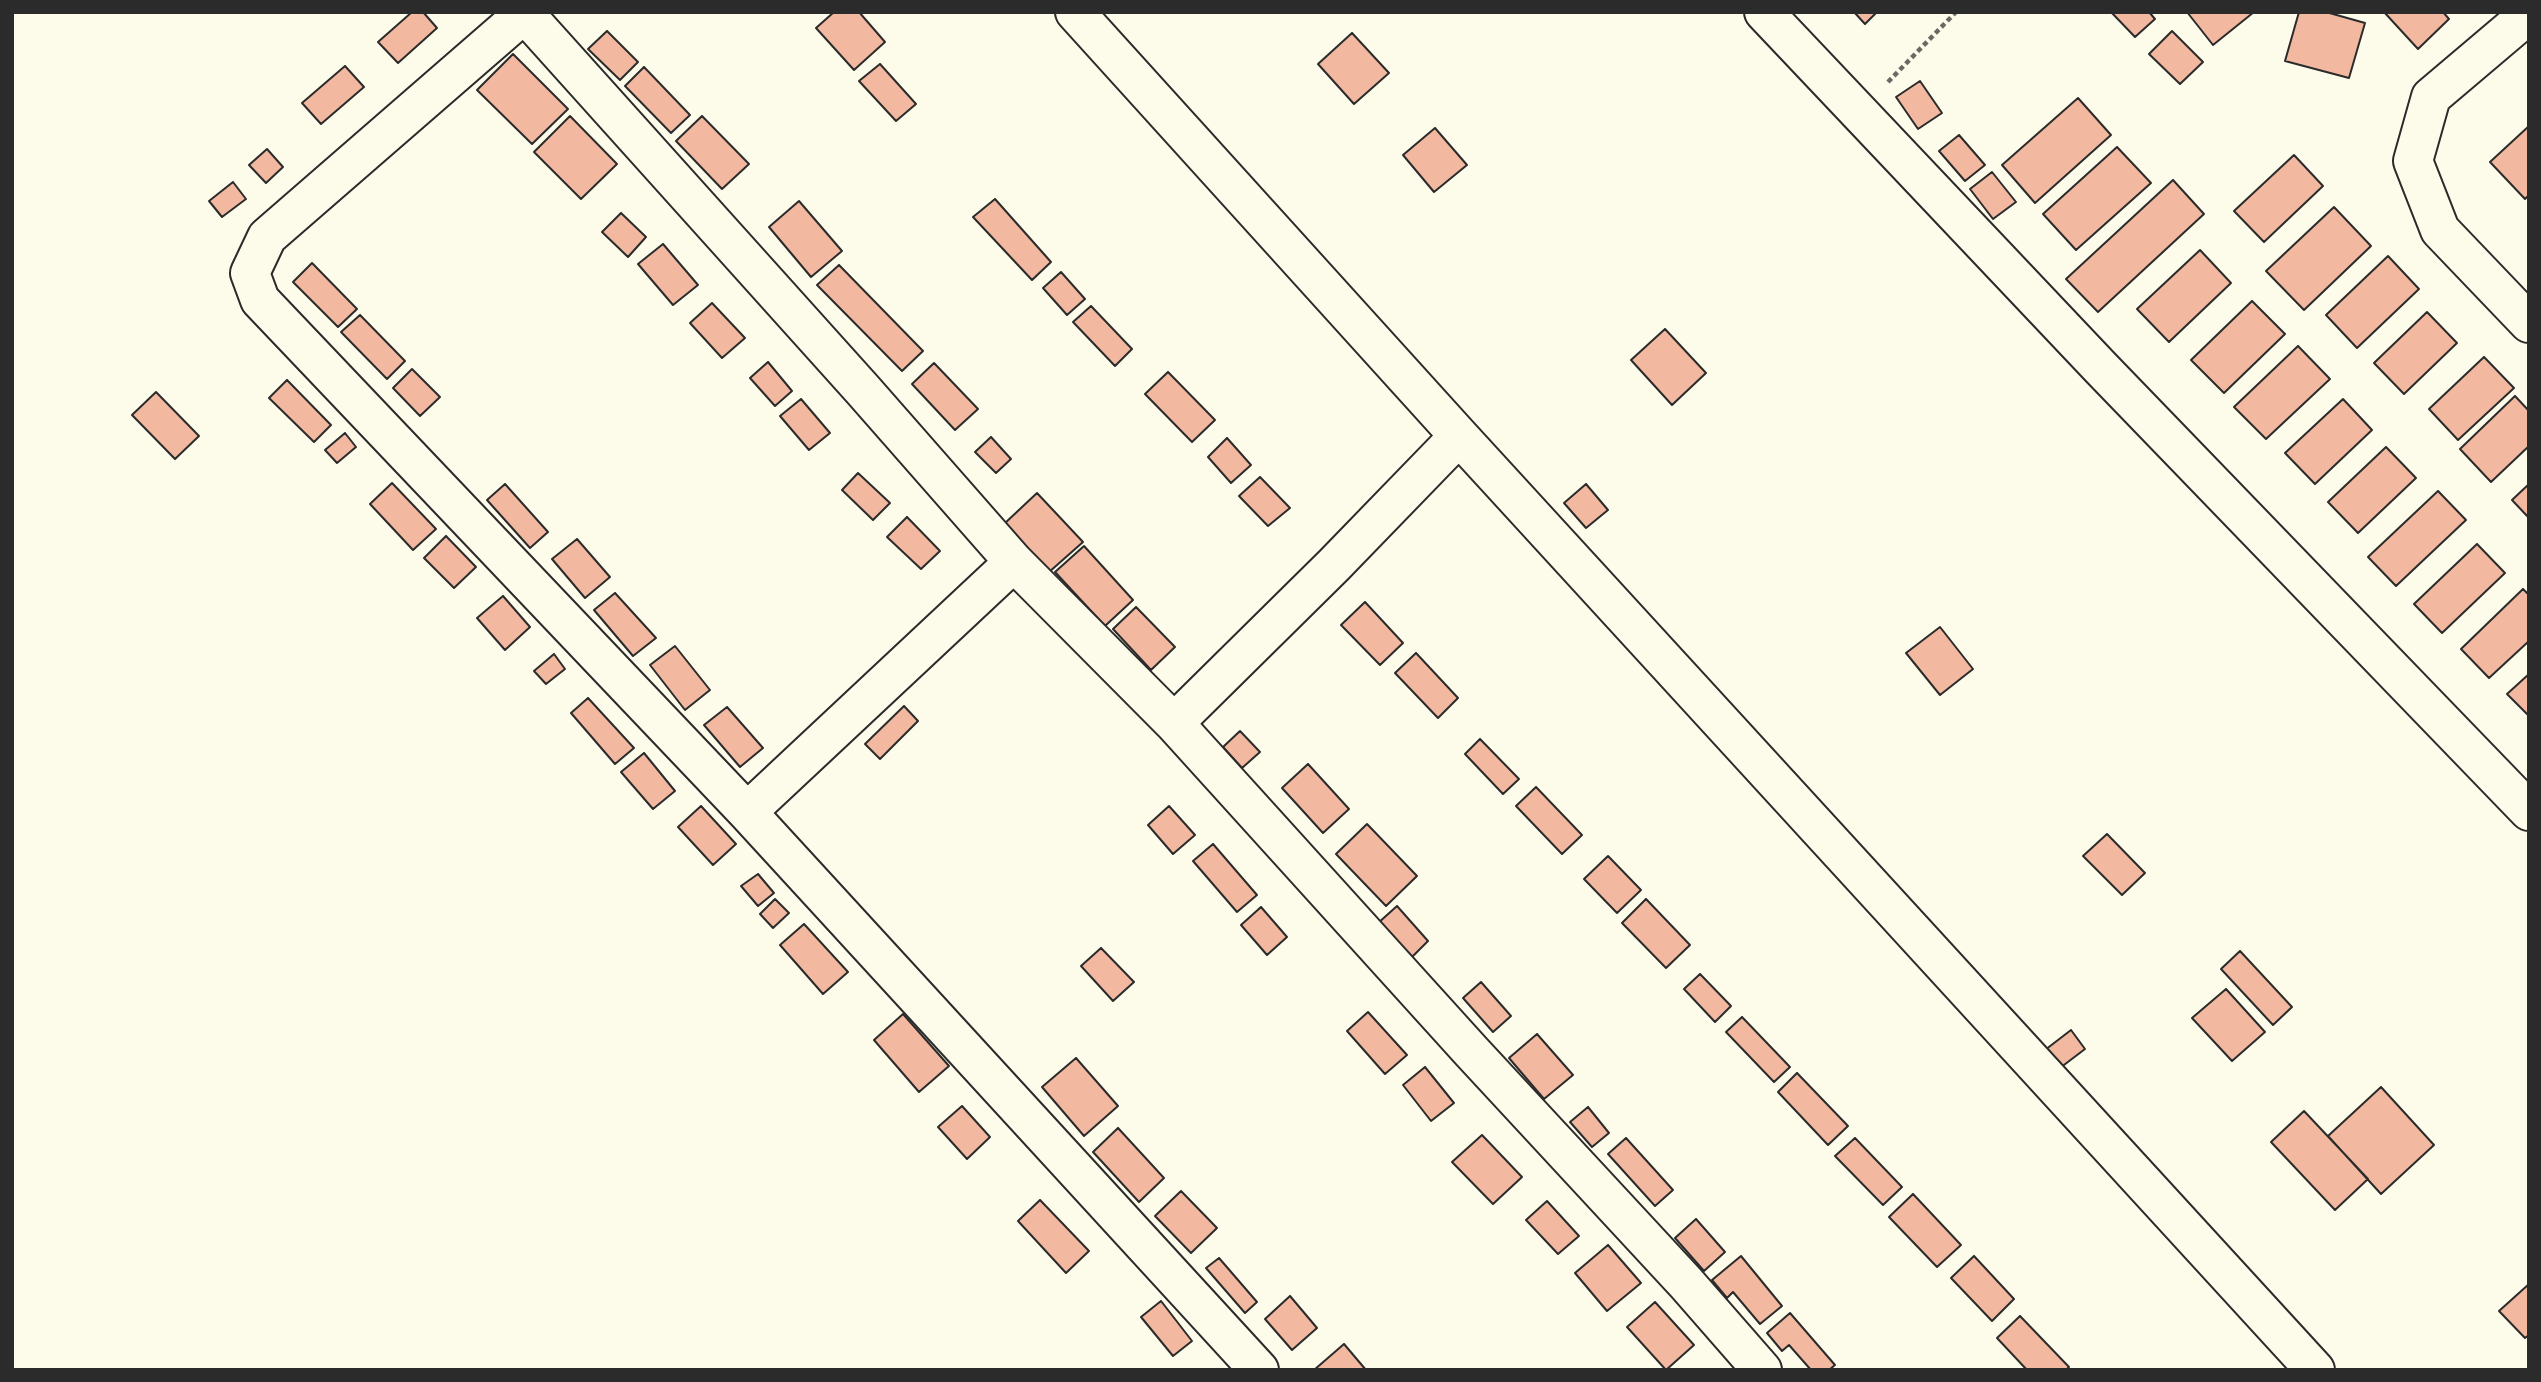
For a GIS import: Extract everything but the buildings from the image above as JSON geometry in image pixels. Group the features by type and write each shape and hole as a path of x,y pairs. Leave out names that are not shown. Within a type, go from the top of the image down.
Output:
{"street":[{"path":"1075,12 1459,436 2315,1370"},
{"path":"1764,12 2111,378 2529,811"},
{"path":"1259,1370 747,812 260,300 250,273 267,237 525,13 1014,562 1174,723 1461,1041 1686,1283 1762,1370"},
{"path":"2529,14 2431,97 2413,161 2440,230 2529,323"},
{"path":"1174,723 1334,565 1459,436"},
{"path":"747,812 1014,562"}],"path":[{"path":"1859,112 1956,12"}]}
